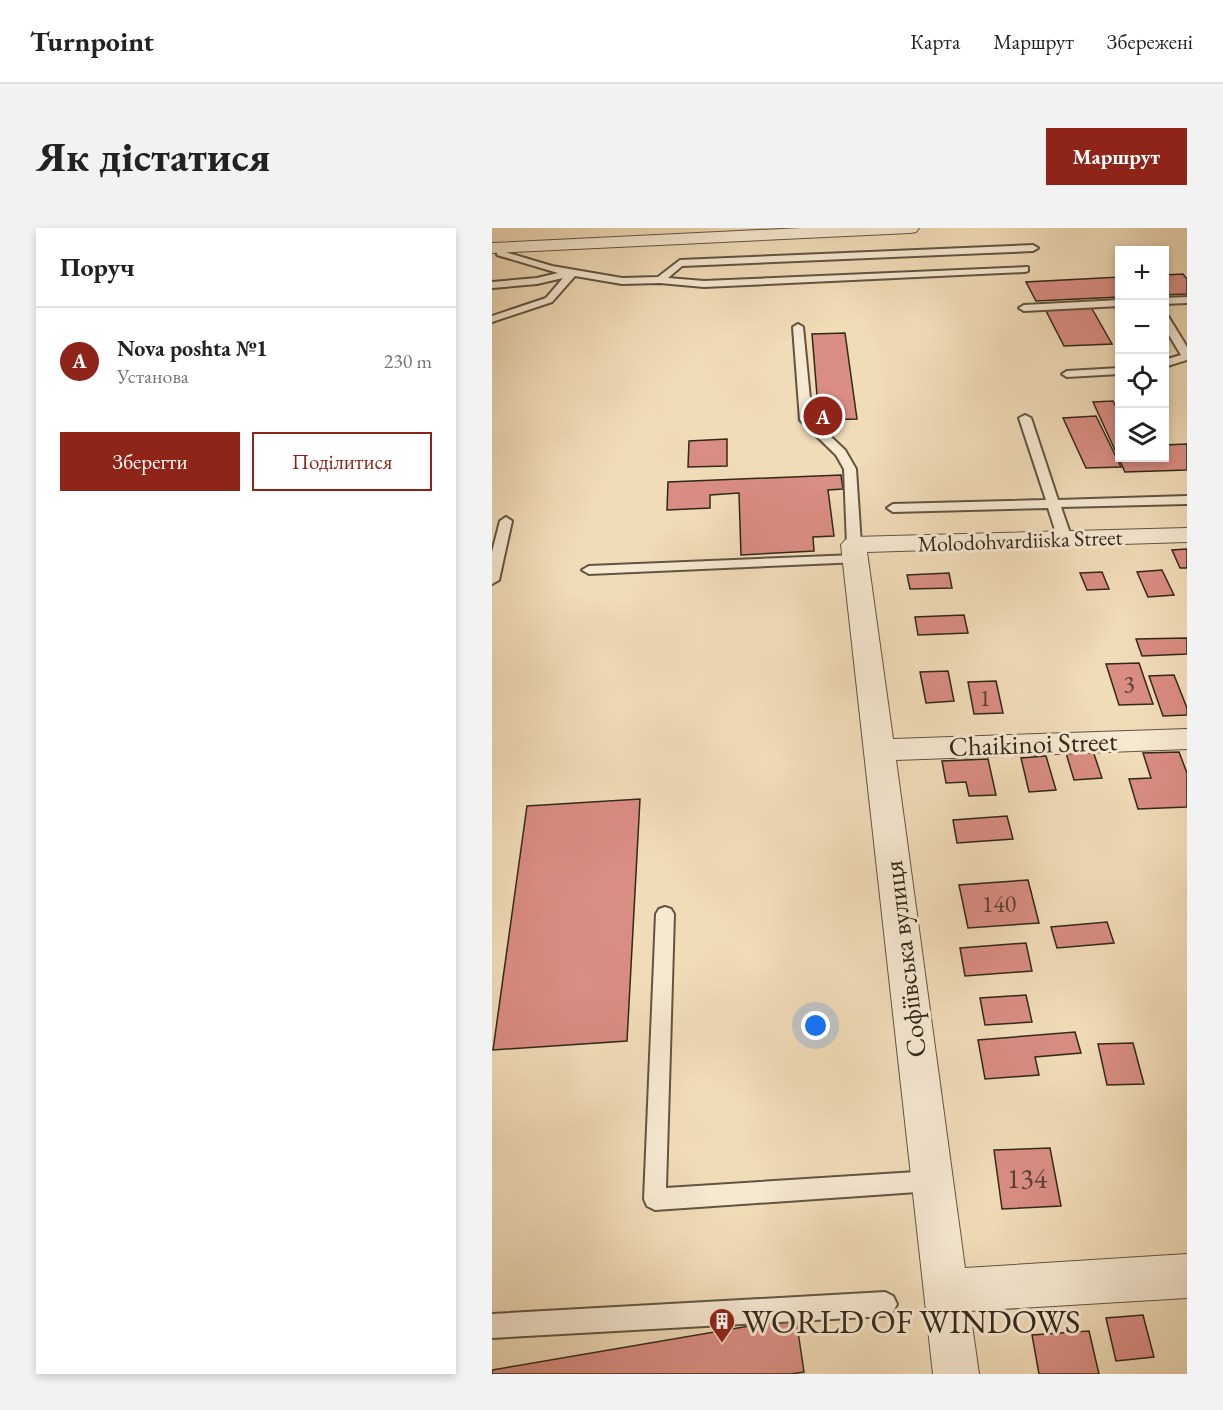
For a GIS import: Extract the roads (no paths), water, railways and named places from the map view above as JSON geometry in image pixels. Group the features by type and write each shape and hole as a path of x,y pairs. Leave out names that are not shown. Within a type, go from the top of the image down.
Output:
{"street":[{"path":"496,248 910,228"},
{"name":"Molodohvardiiska Street","path":"855,552 1065,539 1187,535"},
{"name":"Софіївська вулиця","path":"855,552 956,1374"},
{"name":"Chaikinoi Street","path":"879,750 1187,739"},
{"path":"946,1291 1187,1276"}],"lane":[{"path":"496,248 500,253 550,269 622,281 660,280 704,284 1025,269"},
{"path":"660,280 680,263 1033,248"},
{"path":"492,285 537,281 572,273"},
{"path":"492,319 549,300 572,273"},
{"path":"622,281 623,294"},
{"path":"1169,301 1187,300"},
{"path":"1024,308 1115,303"},
{"path":"1169,326 1187,356 1169,362"},
{"path":"589,570 855,552 850,469 841,453 806,420 798,327"},
{"path":"1067,374 1115,371"},
{"path":"1025,418 1065,539"},
{"path":"893,508 1187,500"},
{"path":"492,580 506,521"},
{"path":"665,914 655,1198 932,1181"},
{"path":"492,1326 885,1304"}],"place":[{"name":"Nova poshta №1","path":"823,416"},
{"name":"WORLD OF WINDOWS","path":"722,1344"}]}
